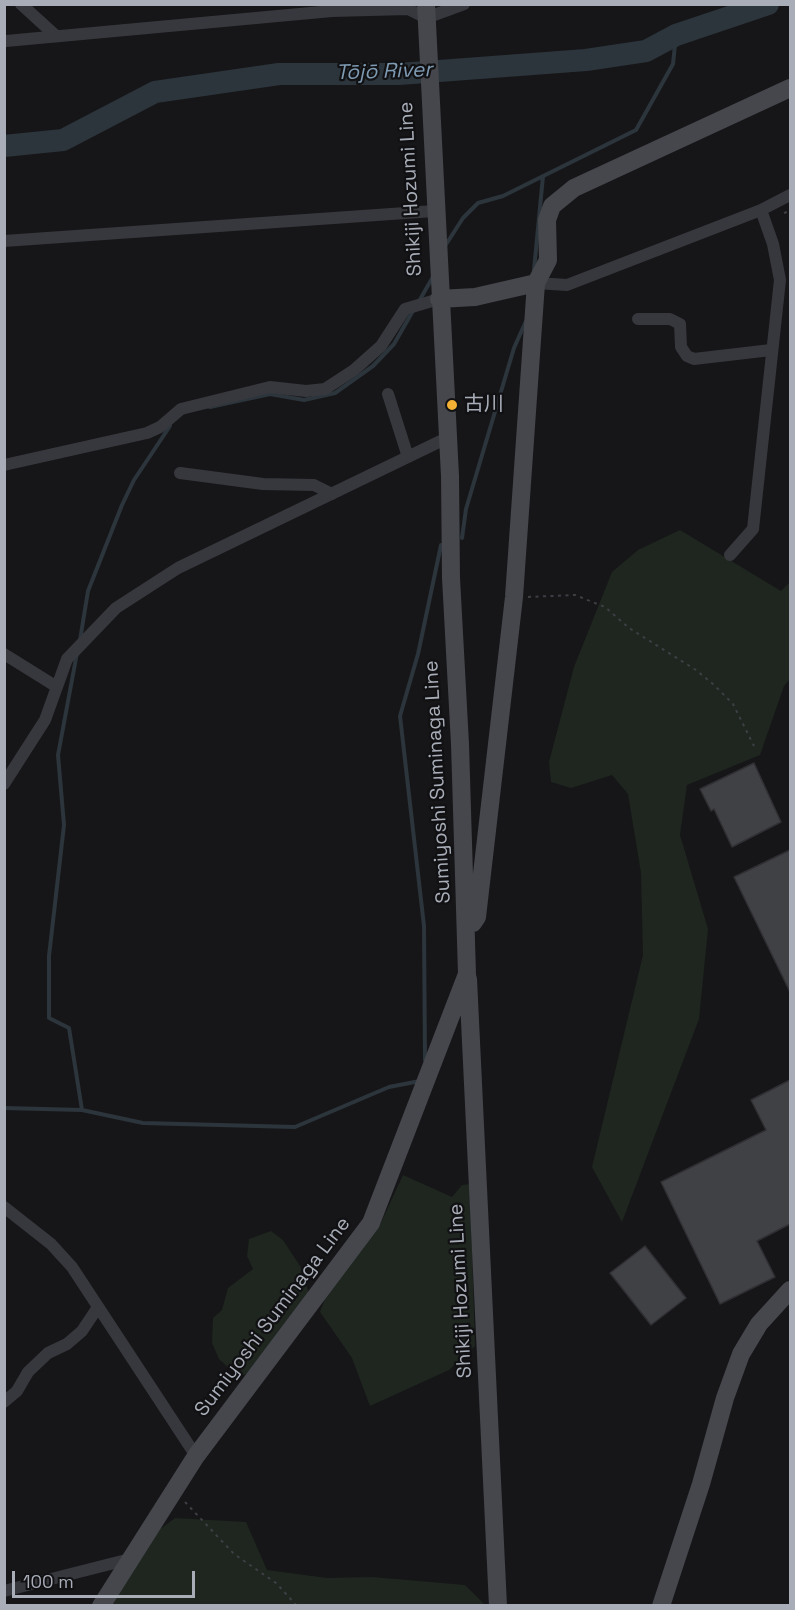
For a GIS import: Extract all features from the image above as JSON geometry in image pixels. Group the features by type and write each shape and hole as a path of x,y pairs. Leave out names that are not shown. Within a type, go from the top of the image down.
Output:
{"main road":[{"name":"Shikiji Hozumi Line","path":"426,11 439,299"},
{"path":"467,933 477,917 514,597 536,283 548,260 547,220 552,206 574,189 790,88"},
{"path":"439,299 475,297 536,283"},
{"name":"Sumiyoshi Suminaga Line","path":"101,1605 196,1456 371,1223 467,974 447,438 439,299"},
{"name":"Shikiji Hozumi Line","path":"467,974 497,1597"},
{"path":"661,1605 701,1484 725,1398 741,1354 759,1324 790,1290"}],"street":[{"path":"21,4 56,36"},
{"path":"311,4 332,11"},
{"path":"6,41 332,11 408,9 426,11 464,4"},
{"path":"536,283 567,285 761,210 790,195"},
{"path":"730,555 753,529 780,280 773,244 761,210"},
{"path":"4,241 434,211"},
{"path":"4,465 147,433 160,427 181,409 270,387 306,391 325,389 354,370 381,346 405,309 439,299"},
{"path":"638,319 670,319 680,324 681,347 687,356 694,359 771,350"},
{"path":"388,394 408,457"},
{"path":"4,784 45,720 67,659 116,608 178,568 447,438"},
{"path":"180,473 263,484 314,485 332,494"},
{"path":"4,654 57,687"},
{"path":"4,1207 51,1244 77,1274 196,1456"},
{"path":"4,1402 17,1391 28,1372 48,1353 67,1344 82,1331 98,1307"},
{"path":"4,1591 130,1559"},
{"path":"497,1597 508,1605"}],"path":[{"path":"514,597 576,595 605,607 628,628 696,670 714,685 733,704 754,746"},
{"path":"177,1488 180,1496 234,1554 276,1583 297,1605"}],"shaded area":[{"path":"680,530 781,591 790,582 790,679 784,686 760,755 687,785 680,835 708,929 699,1019 622,1222 592,1167 643,955 641,873 628,794 612,775 571,788 551,782 549,762 574,667 612,572 638,550"},
{"path":"403,1175 452,1197 462,1185 470,1184 475,1346 449,1370 370,1406 352,1358 320,1312 326,1296 379,1227"},
{"path":"271,1231 283,1240 302,1269 308,1291 313,1293 255,1371 238,1377 219,1359 212,1343 213,1318 222,1310 228,1288 253,1269 247,1256 249,1239"},
{"path":"175,1518 246,1522 267,1570 327,1578 372,1577 465,1585 485,1605 103,1606 139,1545"}],"building":[{"path":"754,763 781,822 732,847 714,809 711,811 700,789"},
{"path":"790,850 790,992 734,877"},
{"path":"790,1080 790,1224 757,1241 775,1277 720,1304 661,1182 766,1130 751,1100"},
{"path":"645,1246 686,1298 651,1325 610,1273"}],"waterway":[{"name":"Tōjō River","path":"4,146 63,140 155,92 279,74 399,74 586,60 646,51 676,35 768,4"},
{"path":"445,246 463,218 478,203 503,196 636,130 673,64 676,35"},
{"path":"534,270 543,176"},
{"path":"418,303 434,275"},
{"path":"210,407 270,394 304,400 335,393 373,366 394,344 414,309"},
{"path":"462,538 466,509 514,348 526,321"},
{"path":"80,640 88,591 122,505 134,480 170,426"},
{"path":"425,1060 424,926 400,716 418,654 441,545"},
{"path":"77,653 58,755 64,825 49,956 49,1018 69,1028 82,1110"},
{"path":"4,1108 82,1110 143,1123 295,1127 389,1087 420,1081"}],"place":[{"name":"古川","path":"452,405"}]}
